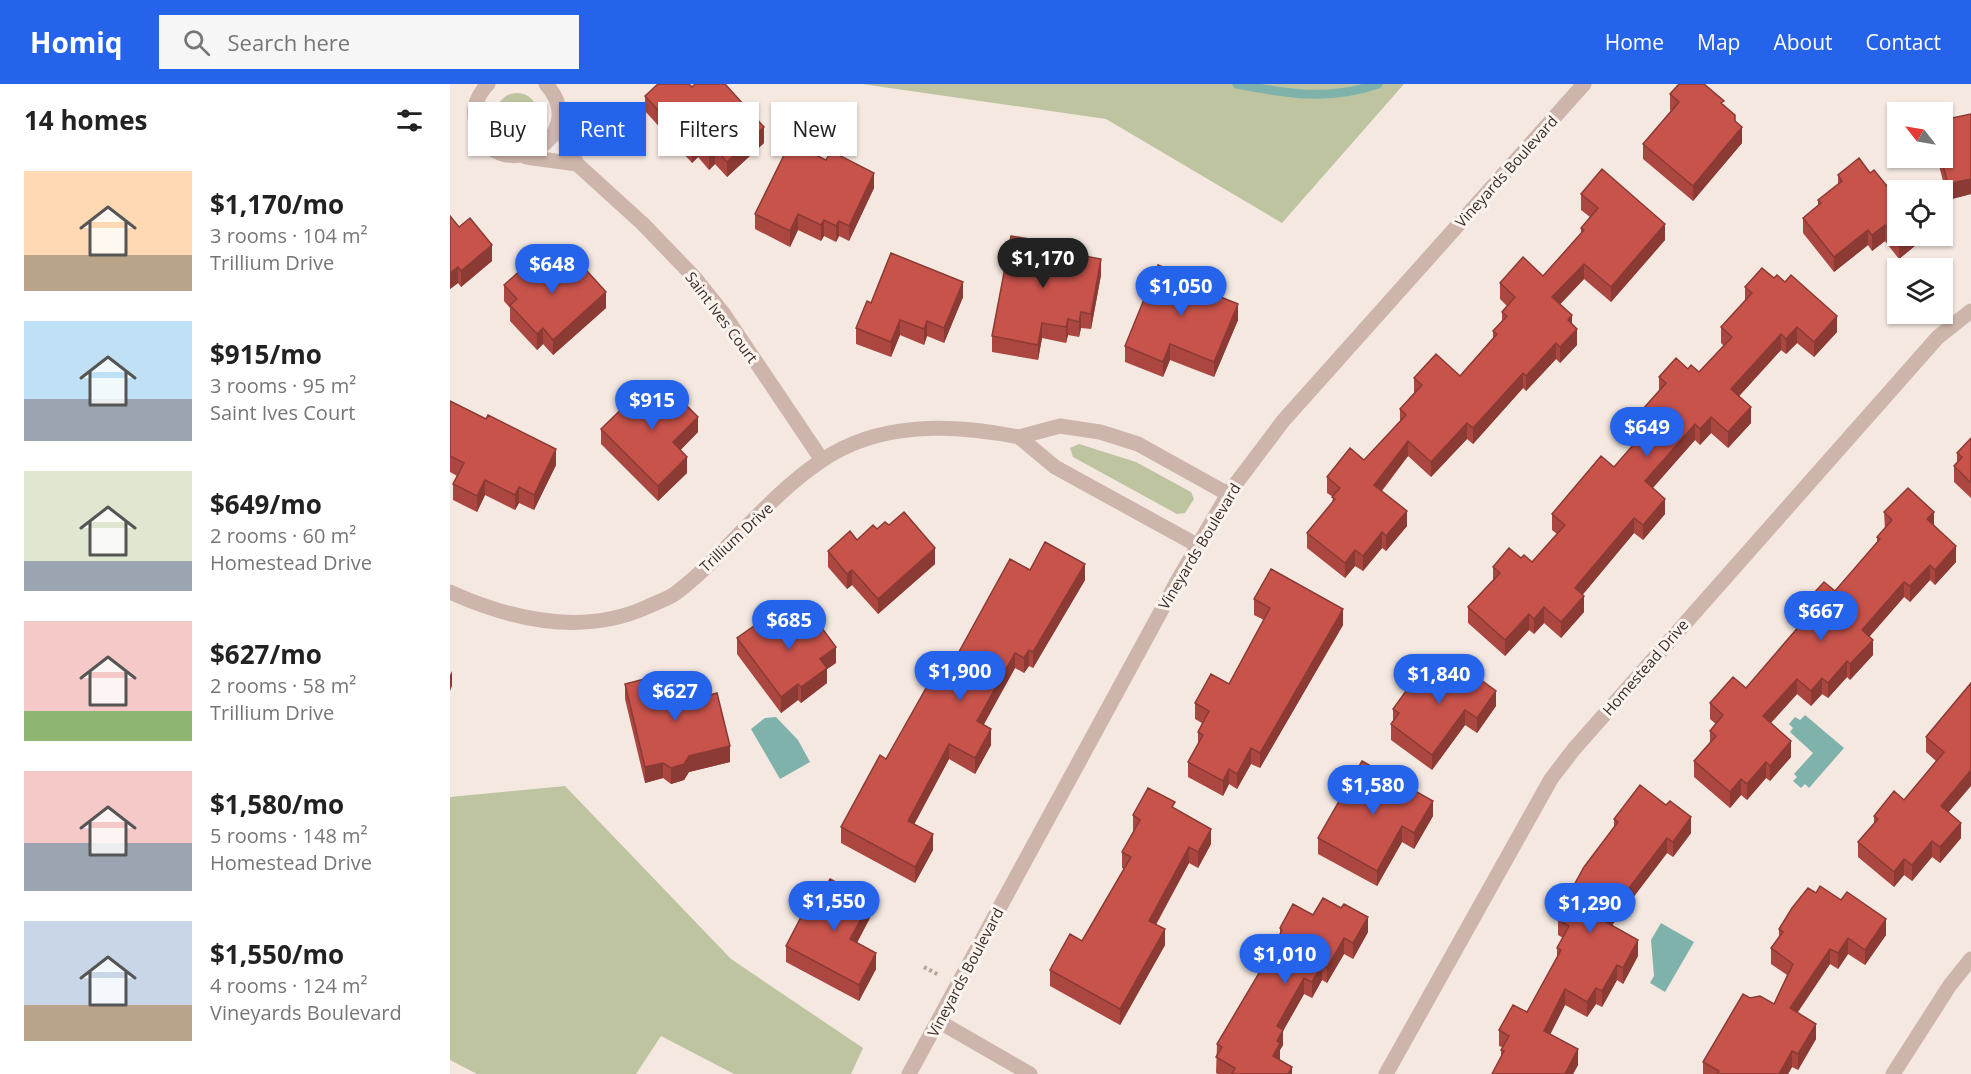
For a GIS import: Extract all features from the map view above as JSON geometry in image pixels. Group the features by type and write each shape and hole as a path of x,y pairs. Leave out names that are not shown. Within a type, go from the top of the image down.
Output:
{"street":[{"path":"477,102 488,84"},
{"name":"Saint Ives Court","path":"546,84 558,103 559,117"},
{"name":"Vineyards Boulevard","path":"909,1074 1197,545 1228,494 1284,421 1584,84"},
{"path":"547,143 556,131 559,117"},
{"path":"510,156 577,165"},
{"name":"Saint Ives Court","path":"573,156 577,165 643,224 694,277 723,313 822,460"},
{"name":"Homestead Drive","path":"1386,1074 1551,779 1574,748 1938,337 1971,311"},
{"name":"Trillium Drive","path":"450,592 502,614 531,620 587,623 632,614 674,594 796,480 822,460 852,445 891,432 945,427 1019,437 1060,426 1100,432 1138,444 1228,494"},
{"path":"1019,437 1055,467 1197,545"},
{"path":"1893,1074 1950,985 1971,959"},
{"path":"938,1022 1030,1074"}],"path":[{"path":"924,967 939,975"}],"green space":[{"path":"862,84 1404,84 1282,223 1106,119"},
{"path":"517,93 525,94 534,102 500,102 509,94"},
{"path":"1079,444 1136,462 1191,492 1194,499 1185,513 1177,514 1073,457 1070,448"},
{"path":"565,786 731,959 863,1048 851,1074 734,1074 661,1036 636,1074 477,1074 450,1060 450,797"}],"water":[{"path":"1805,715 1844,748 1809,788 1805,784 1801,788 1793,781 1797,777 1794,774 1813,753 1790,732 1793,728 1789,724 1795,717 1800,720"},
{"path":"776,717 798,740 810,762 780,779 751,729 765,718"},
{"path":"1661,923 1694,942 1665,992 1650,983 1654,976 1651,940"}],"building":[{"path":"658,84 689,84 692,87 695,84 725,84 741,102 658,102 658,110 645,96"},
{"path":"1679,84 1704,84 1724,101 1721,103 1735,115 1735,121 1742,127 1693,186 1643,144 1679,102 1670,94"},
{"path":"1971,114 1971,179 1953,183 1953,180 1947,180 1944,168 1953,168 1953,118"},
{"path":"759,121 764,127 759,132"},
{"path":"721,156 733,156 727,162"},
{"path":"784,156 818,156 826,160 828,156 841,156 874,173 849,226 839,221 836,226 824,220 821,225 798,214 790,231 755,214"},
{"path":"1859,158 1870,173 1874,170 1887,186 1887,228 1885,225 1872,235 1868,230 1834,257 1803,218 1821,203 1818,200 1842,181 1838,175"},
{"path":"1602,169 1665,224 1611,287 1584,264 1552,297 1572,315 1568,320 1577,329 1560,347 1556,343 1526,376 1523,373 1473,428 1467,423 1431,462 1408,441 1374,485 1407,511 1386,536 1382,532 1363,556 1355,550 1345,563 1307,533 1335,499 1332,497 1340,488 1327,477 1350,448 1364,460 1406,415 1400,409 1422,385 1414,378 1436,354 1460,376 1497,334 1493,331 1507,316 1502,312 1515,297 1500,283 1523,257 1543,276 1584,230 1581,228 1598,208 1581,194"},
{"path":"450,216 459,227 470,218 492,245 461,271 458,267 450,273"},
{"path":"1011,236 1059,244 1058,251 1101,259 1091,314 1081,312 1079,322 1068,319 1066,327 1042,323 1038,345 992,336"},
{"path":"541,252 562,275 578,261 606,292 553,340 543,328 537,334 510,305 517,299 504,285"},
{"path":"891,253 963,282 944,328 927,321 924,329 900,320 891,342 856,328 867,301 871,303"},
{"path":"1158,265 1221,290 1218,296 1238,304 1214,362 1170,344 1163,362 1125,346"},
{"path":"1762,268 1774,278 1777,275 1785,282 1791,275 1837,316 1814,342 1797,327 1786,339 1781,334 1731,389 1751,407 1728,432 1711,417 1700,429 1695,424 1645,481 1665,499 1643,525 1634,518 1575,588 1584,596 1561,622 1544,607 1534,619 1529,614 1505,640 1468,607 1500,573 1493,567 1509,548 1521,558 1524,555 1532,562 1565,525 1552,514 1601,456 1614,467 1647,429 1635,418 1666,383 1659,377 1676,358 1688,369 1691,365 1699,372 1732,337 1721,327 1752,293 1745,287"},
{"path":"662,381 698,417 673,442 687,457 658,486 601,429 643,388 648,394"},
{"path":"450,401 486,419 488,415 556,449 534,495 519,487 515,495 485,480 477,496 453,484 464,463 450,456"},
{"path":"1971,438 1971,483 1954,466 1962,457 1957,453"},
{"path":"1908,488 1934,512 1927,519 1956,546 1935,570 1930,565 1910,586 1904,582 1862,630 1873,640 1850,664 1847,661 1828,683 1822,678 1811,691 1797,679 1763,716 1791,741 1770,766 1766,762 1747,784 1741,779 1730,792 1694,761 1716,736 1710,731 1723,715 1710,703 1733,677 1746,688 1813,610 1805,603 1824,582 1835,591 1880,539 1877,537 1892,520 1884,512"},
{"path":"904,512 935,548 878,599 852,570 847,574 828,551 850,531 857,540 873,525 877,529 885,522 889,525"},
{"path":"1045,542 1085,564 1033,652 1029,650 1024,658 1015,653 977,721 991,729 975,758 949,744 908,821 933,834 915,867 841,827 880,755 886,759 934,674 944,679 1010,559 1030,570"},
{"path":"1271,569 1343,609 1260,753 1251,748 1237,774 1229,769 1223,781 1188,762 1203,735 1198,732 1209,711 1195,703 1211,674 1229,684 1270,608 1254,599"},
{"path":"807,608 836,647 820,659 827,668 801,687 798,684 781,697 737,638 761,621 771,635"},
{"path":"1427,662 1438,670 1442,665 1460,678 1466,669 1496,691 1477,718 1465,710 1432,755 1391,724 1399,713 1393,709"},
{"path":"664,674 668,691 691,686 692,692 704,689 706,696 717,693 730,746 689,756 684,764 671,768 663,763 645,767 625,684"},
{"path":"1971,683 1971,770 1941,806 1961,823 1940,847 1932,841 1912,865 1904,859 1894,872 1858,842 1878,819 1874,816 1894,791 1904,800 1944,752 1926,737"},
{"path":"1362,761 1433,801 1414,833 1402,826 1377,871 1318,838"},
{"path":"1640,785 1666,805 1670,801 1691,817 1673,842 1667,838 1604,921 1638,940 1623,968 1617,965 1602,991 1596,988 1587,1002 1565,989 1544,1031 1578,1049 1565,1074 1492,1074 1509,1036 1499,1030 1513,1005 1527,1012 1561,950 1557,948 1569,926 1558,920 1566,906 1563,905 1584,867 1618,822 1614,819"},
{"path":"1148,788 1175,802 1172,807 1211,829 1198,852 1189,847 1149,921 1165,929 1120,1009 1050,970 1070,934 1082,941 1131,857 1122,852 1140,820 1133,815"},
{"path":"830,879 871,901 850,939 876,953 859,985 786,946 812,896 819,900"},
{"path":"1820,886 1841,900 1847,892 1886,919 1865,950 1848,938 1838,953 1830,949 1790,1008 1816,1024 1798,1054 1792,1051 1779,1074 1717,1074 1719,1071 1703,1062 1743,994 1750,998 1760,996 1774,1004 1793,964 1771,948 1783,932 1779,929 1792,908 1808,888 1816,893"},
{"path":"1323,898 1341,908 1344,904 1368,917 1353,943 1344,938 1327,968 1322,965 1312,982 1304,978 1277,1026 1283,1030 1277,1041 1280,1043 1273,1056 1292,1067 1288,1074 1232,1074 1235,1068 1216,1057 1222,1047 1217,1044 1268,958 1293,904 1313,915"}],"waterway":[{"path":"1237,84 1273,91 1308,94 1342,93 1378,84"}]}
